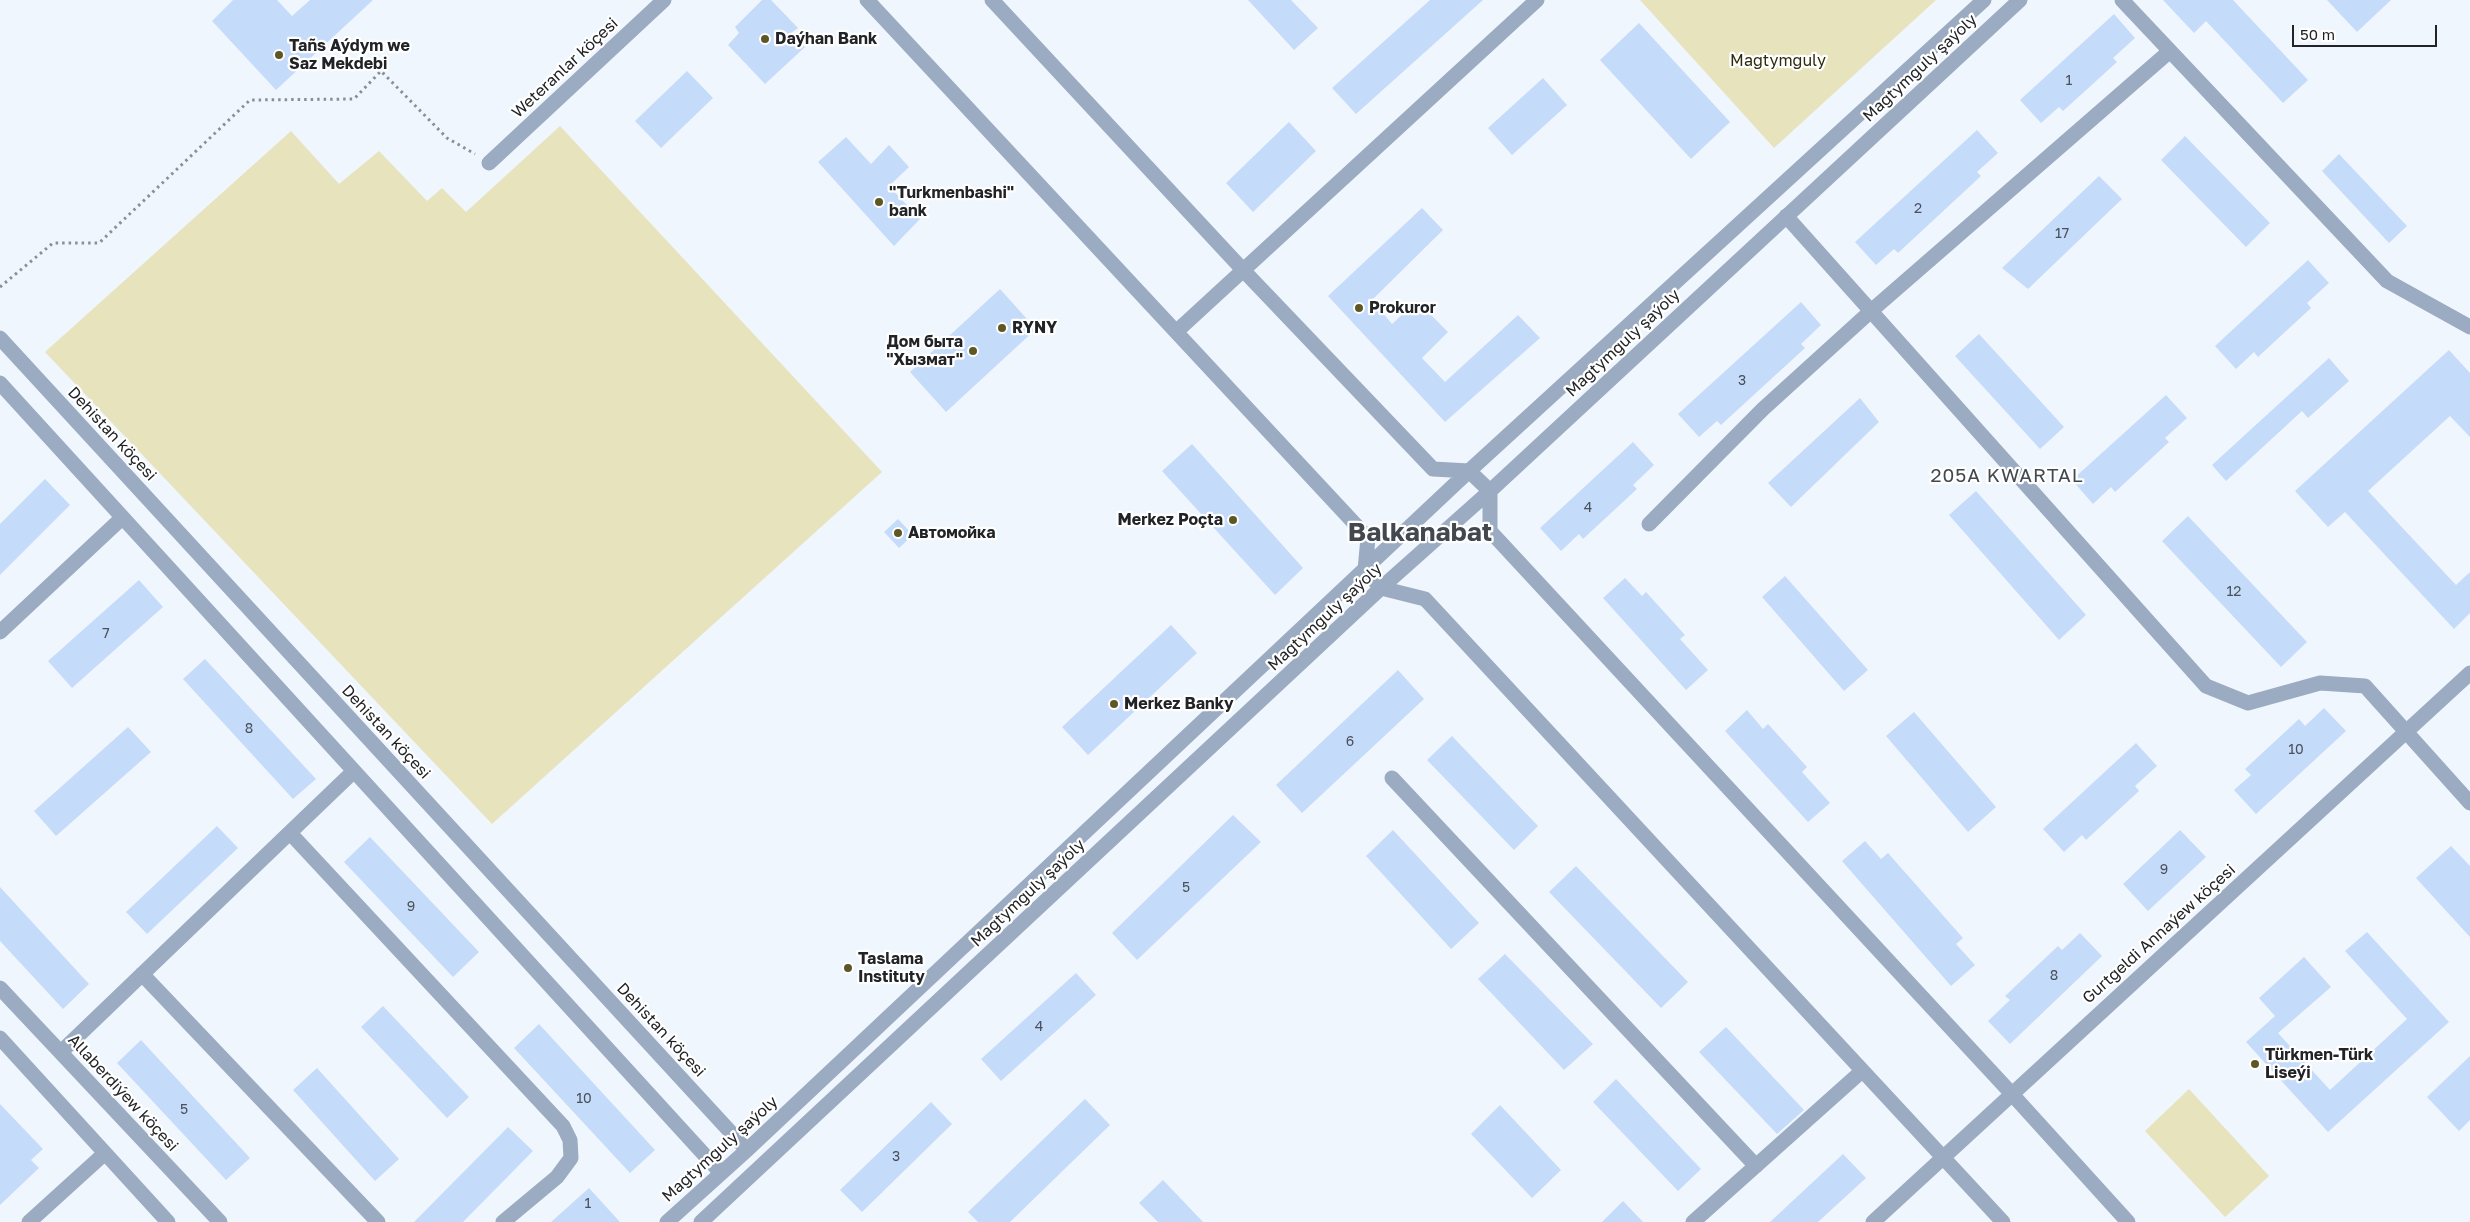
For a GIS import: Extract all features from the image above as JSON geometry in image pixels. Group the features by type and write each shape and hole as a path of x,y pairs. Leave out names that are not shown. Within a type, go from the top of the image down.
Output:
{"street":[{"name":"Weteranlar köçesi","path":"489,163 664,0"},
{"path":"867,0 1368,538 1365,570 1381,588 1425,599 2003,1222"},
{"path":"992,0 1244,271 1433,469 1470,471 1490,491 1490,532 2011,1093 2128,1222"},
{"path":"1177,331 1537,0"},
{"name":"Magtymguly şaýoly","path":"666,1222 747,1150 1470,471 1984,0"},
{"name":"Magtymguly şaýoly","path":"701,1222 1381,588 1490,491 2020,0"},
{"path":"2122,0 2387,281 2470,327"},
{"path":"1649,524 1763,409 2170,51"},
{"path":"1786,216 2206,686 2248,703 2320,683 2365,686 2470,803"},
{"name":"Dehistan köçesi","path":"0,338 747,1150"},
{"path":"0,383 722,1173"},
{"path":"0,632 122,518"},
{"name":"Gurtgeldi Annaýew köçesi","path":"1873,1222 1942,1156 2470,673"},
{"path":"61,1052 354,771"},
{"path":"1392,778 1756,1166"},
{"path":"290,833 563,1126 570,1140 571,1158 557,1177 503,1222"},
{"path":"142,974 378,1222"},
{"name":"Allaberdiýew köçesi","path":"0,988 220,1222"},
{"path":"0,1038 168,1222"},
{"path":"1693,1222 1862,1071"},
{"path":"29,1222 104,1154"}],"path":[{"path":"0,287 53,243 99,242 250,100 354,99 381,71 447,138 489,163"}],"green space":[{"name":"Magtymguly","path":"1640,0 1936,0 1774,148"},
{"path":"560,126 882,472 492,824 45,352 291,131 339,184 379,151 427,201 442,188 466,212"},
{"path":"2189,1089 2269,1176 2225,1217 2145,1131"}],"building":[{"name":"Tañs Aýdym we Saz Mekdebi","path":"233,0 277,0 292,16 310,0 373,0 276,90 212,21"},
{"name":"Daýhan Bank","path":"762,0 771,0 798,28 791,33 805,47 765,84 728,45 739,33 735,27"},
{"path":"1248,0 1291,0 1318,28 1294,50"},
{"path":"1430,0 1483,0 1356,114 1332,88"},
{"path":"2163,0 2233,0 2308,80 2283,103 2206,21 2194,33"},
{"path":"2327,0 2391,0 2357,32"},
{"path":"2114,14 2135,38 2113,58 2117,62 2063,111 2059,107 2041,123 2020,100"},
{"path":"1639,23 1730,122 1691,159 1600,60"},
{"path":"687,71 713,98 661,148 635,121"},
{"path":"1543,78 1567,105 1512,155 1488,128"},
{"path":"1289,122 1316,151 1253,212 1226,183"},
{"path":"1977,130 1998,153 1977,172 1981,176 1898,253 1894,249 1876,265 1855,242"},
{"path":"2185,136 2270,223 2246,247 2161,160"},
{"name":"\"Turkmenbashi\" bank","path":"846,137 871,164 889,145 909,167 889,186 920,219 894,246 818,162"},
{"path":"2339,154 2407,226 2389,243 2322,171"},
{"path":"2099,176 2122,199 2028,289 2002,268"},
{"name":"Prokuror","path":"1422,208 1443,230 1372,300 1392,324 1417,301 1448,332 1422,358 1445,382 1518,315 1540,338 1445,422 1328,296"},
{"path":"2308,260 2329,283 2307,303 2311,308 2258,357 2254,352 2236,369 2215,346"},
{"name":"Дом быта \"Хызмат\"","path":"1000,289 1036,329 946,412 910,372"},
{"path":"1801,302 1821,325 1801,344 1805,348 1721,425 1717,421 1699,437 1678,414"},
{"path":"1979,334 2064,427 2040,449 1955,356"},
{"path":"2449,350 2470,373 2470,437 2450,416 2368,491 2456,585 2470,572 2470,613 2454,629 2345,512 2328,527 2295,491"},
{"path":"2329,358 2349,381 2308,418 2302,411 2226,481 2212,465"},
{"path":"2166,395 2187,418 2165,438 2169,442 2115,492 2111,487 2093,504 2072,480"},
{"path":"1860,398 1879,422 1791,507 1768,483"},
{"path":"1633,442 1654,465 1633,485 1637,489 1583,539 1579,534 1561,551 1540,528"},
{"name":"Merkez Poçta","path":"1192,444 1303,568 1275,595 1162,471"},
{"path":"45,479 70,505 0,575 0,524"},
{"path":"1976,491 2086,615 2059,640 1949,515"},
{"path":"2188,516 2307,642 2281,667 2162,541"},
{"name":"Автомойка","path":"898,519 913,535 899,548 884,532"},
{"path":"1785,576 1868,670 1844,691 1762,597"},
{"path":"1625,578 1642,596 1646,592 1685,635 1680,639 1708,670 1686,690 1603,598"},
{"path":"139,580 163,607 72,688 48,661"},
{"name":"Merkez Banky","path":"1171,625 1197,653 1088,755 1062,727"},
{"path":"205,659 316,779 293,799 183,679"},
{"path":"1398,670 1424,699 1302,813 1276,785"},
{"path":"2324,708 2346,731 2256,814 2234,790 2251,775 2245,769 2299,719 2305,726"},
{"path":"1747,710 1763,729 1768,724 1807,767 1802,772 1830,803 1808,822 1725,731"},
{"path":"1914,712 1996,807 1968,832 1886,736"},
{"path":"128,727 151,752 56,836 34,811"},
{"path":"1452,736 1538,826 1514,850 1427,760"},
{"path":"2136,743 2157,766 2135,786 2139,791 2086,840 2082,835 2064,852 2043,829"},
{"path":"1233,815 1261,842 1137,960 1112,933"},
{"path":"217,826 238,848 147,934 126,912"},
{"path":"1393,830 1479,923 1451,949 1366,856"},
{"path":"2180,830 2206,857 2148,911 2123,884"},
{"path":"370,837 479,952 453,977 344,862"},
{"path":"1865,841 1881,859 1888,853 1963,938 1956,944 1975,965 1951,986 1842,861"},
{"path":"2451,846 2470,866 2470,937 2416,878"},
{"path":"1576,866 1688,982 1661,1008 1549,892"},
{"path":"0,887 89,984 63,1009 0,941"},
{"path":"2367,932 2449,1022 2328,1132 2246,1042 2275,1016 2259,998 2304,957 2331,987 2278,1033 2330,1090 2407,1019 2345,951"},
{"path":"2080,933 2102,956 2010,1044 1988,1021 2010,1000 2005,996 2058,946 2062,950"},
{"path":"1505,954 1593,1044 1564,1070 1478,979"},
{"path":"1076,973 1096,995 1001,1081 981,1059"},
{"path":"383,1006 469,1097 447,1118 361,1027"},
{"path":"539,1024 655,1150 630,1173 514,1048"},
{"path":"1726,1027 1804,1110 1777,1134 1699,1052"},
{"path":"141,1040 250,1158 226,1180 117,1063"},
{"path":"2470,1056 2470,1120 2459,1131 2427,1097"},
{"path":"317,1068 399,1159 375,1181 293,1090"},
{"path":"1616,1079 1701,1169 1678,1191 1593,1102"},
{"path":"1085,1099 1110,1125 1010,1222 978,1222 968,1212"},
{"path":"931,1102 952,1124 862,1212 840,1190"},
{"path":"0,1104 43,1149 31,1160 39,1168 0,1205"},
{"path":"1500,1105 1561,1170 1532,1198 1471,1134"},
{"path":"508,1127 533,1151 463,1222 414,1222"},
{"path":"1843,1154 1866,1178 1818,1222 1770,1222"},
{"path":"1163,1180 1203,1222 1158,1222 1139,1203"},
{"path":"589,1188 620,1222 551,1222"},
{"path":"1623,1201 1643,1222 1602,1222"}],"place":[{"name":"Daýhan Bank","path":"765,39"},
{"name":"Tañs Aýdym we Saz Mekdebi","path":"279,55"},
{"name":"\"Turkmenbashi\" bank","path":"879,202"},
{"name":"Prokuror","path":"1359,308"},
{"name":"RYNY","path":"1002,328"},
{"name":"Дом быта \"Хызмат\"","path":"973,351"},
{"name":"Merkez Poçta","path":"1233,520"},
{"name":"Автомойка","path":"898,533"},
{"name":"Merkez Banky","path":"1114,704"},
{"name":"Taslama Instituty","path":"848,968"},
{"name":"Türkmen-Türk Liseýi","path":"2255,1064"}],"district":[{"name":"205A KWARTAL","path":"2007,476"},
{"name":"Balkanabat","path":"1420,533"}]}
